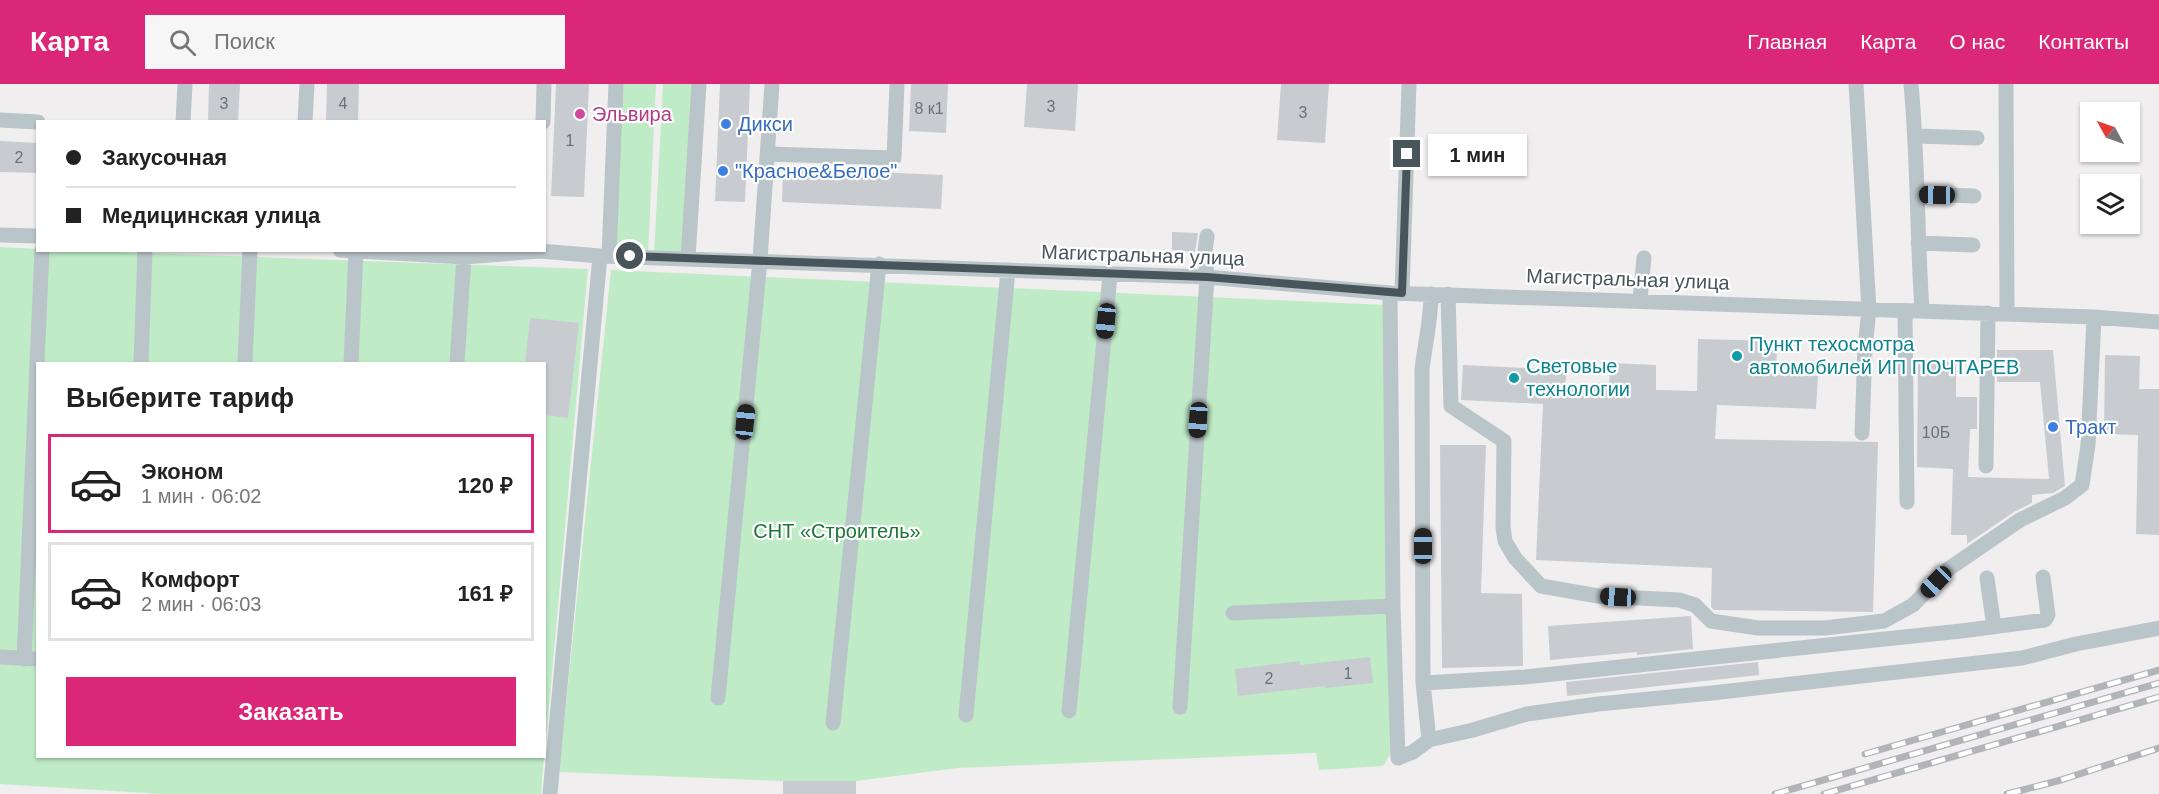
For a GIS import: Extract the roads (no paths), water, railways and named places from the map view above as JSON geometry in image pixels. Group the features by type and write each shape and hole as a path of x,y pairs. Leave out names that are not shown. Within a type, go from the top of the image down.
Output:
{"street":[{"path":"183,120 185,84"},
{"path":"305,120 307,84"},
{"path":"543,120 544,84"},
{"path":"550,794 605,256 616,84"},
{"path":"688,258 699,84"},
{"path":"718,698 760,260 772,84"},
{"path":"768,154 894,158 897,84"},
{"path":"1409,84 1396,293 1393,606 1398,758 1413,752 1429,740 1527,714 1598,704 2022,658 2076,644 2159,628"},
{"path":"1856,84 1869,310 1865,347 1862,433"},
{"path":"1911,84 1916,136 1922,311"},
{"path":"2006,84 2007,314"},
{"path":"0,120 36,122"},
{"path":"1916,136 1977,138"},
{"path":"1918,194 1974,196"},
{"path":"0,235 36,236"},
{"path":"1180,707 1207,277 1205,252 1207,236"},
{"path":"1918,243 1973,245"},
{"name":"Магистральная улица","path":"546,251 605,256 1207,277 1396,293 2094,317 2159,322"},
{"path":"39,362 42,252"},
{"path":"141,362 146,252"},
{"path":"245,362 250,252"},
{"path":"351,362 356,252"},
{"name":"Магистральная улица","path":"374,252 464,257 527,252"},
{"path":"457,362 464,257"},
{"path":"1640,300 1644,258"},
{"path":"833,723 879,264"},
{"path":"966,715 1008,270"},
{"path":"1069,711 1110,275"},
{"path":"1429,740 1423,683 1422,369 1425,337 1431,318 1431,294"},
{"path":"1448,294 1451,406 1504,441 1503,527 1505,541 1515,558 1541,586 1598,596 1679,600 1695,605 1711,621 1758,628 1825,628 1884,621 1913,605 1947,570 2011,526 2065,498 2082,485 2088,445 2094,317"},
{"path":"1905,311 1907,502"},
{"path":"1986,466 1988,313"},
{"path":"0,657 31,659 36,473"},
{"path":"1423,683 1525,677 2045,620 2048,615 2043,577"},
{"path":"1987,578 1994,627"},
{"path":"1233,613 1393,606"}],"railway":[{"path":"1865,754 2159,670"},
{"path":"1775,794 2159,683"},
{"path":"1824,794 2159,697"},
{"path":"2007,794 2061,780 2159,748"}],"place":[{"name":"Эльвира","path":"580,114"},
{"name":"Дикси","path":"726,124"},
{"name":"\"Красное&Белое\"","path":"723,171"},
{"name":"Пункт техосмотра автомобилей ИП ПОЧТАРЕВ","path":"1737,356"},
{"name":"Световые технологии","path":"1514,378"},
{"name":"Тракт","path":"2053,427"}],"park label":[{"name":"СНТ «Строитель»","path":"837,531"}]}
